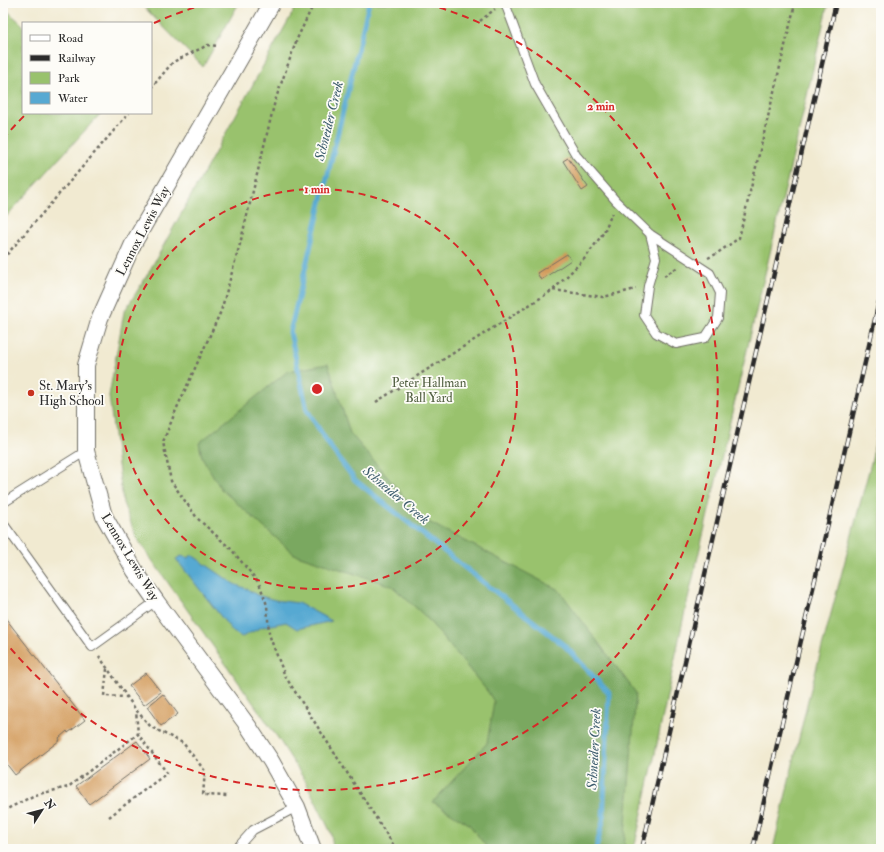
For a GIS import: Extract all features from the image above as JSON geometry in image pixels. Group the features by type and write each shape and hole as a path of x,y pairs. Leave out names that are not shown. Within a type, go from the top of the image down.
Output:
{"street":[{"name":"Lennox Lewis Way","path":"272,3 133,244 100,318 86,365 86,450 104,516 135,571 272,761 297,807 313,849"}],"lane":[{"path":"506,3 536,84 576,154 616,201 650,234 710,273 720,293 718,318 705,338 676,344 656,333 644,315 648,286 656,258 650,234"},
{"path":"3,503 86,450"},
{"path":"3,523 92,647 156,601"},
{"path":"236,849 253,830 297,807"}],"path":[{"path":"314,3 297,39 275,101 240,244 221,311 163,442 171,481 197,518 231,550 259,583 267,605 269,633 285,676 396,849"},
{"path":"553,290 602,297 648,286 680,266 696,264 716,254 739,238 795,4 794,3"},
{"path":"480,21 498,8"},
{"path":"152,87 173,62 208,45 218,46"},
{"path":"3,259 128,114"},
{"path":"376,402 553,290 586,258 604,232 616,201"},
{"path":"92,647 136,710 151,727 183,743 206,771 203,795 228,796"},
{"path":"107,668 104,696 127,697"},
{"path":"109,817 167,773 138,734 136,710"},
{"path":"3,810 35,795 68,787 138,734"}],"green space":[{"path":"140,3 239,3 203,67"},
{"name":"Peter Hallman Ball Yard","path":"298,3 828,3 683,620 634,849 333,849 331,833 306,782 278,738 137,539 123,503 109,396 124,312 146,277"},
{"path":"3,7 22,24 22,114 100,114 3,220"},
{"path":"328,364 350,433 423,519 559,590 636,693 624,849 488,849 469,824 433,802 487,743 494,702 488,692 426,617 392,586 294,554 221,489 202,457 199,443 288,371"},
{"path":"881,409 881,849 773,849 808,700 872,459"}],"water":[{"path":"192,555 234,584 257,595 275,600 298,603 332,621 297,629 286,622 262,627 242,637 233,632 176,559 181,556 188,558"}],"building":[{"path":"568,158 588,187 582,191 563,161"},
{"path":"567,254 571,260 541,280 537,273"},
{"path":"3,615 85,720 68,733 67,731 59,738 60,740 15,775 5,762 3,763"},
{"path":"146,673 161,692 144,705 129,686"},
{"path":"163,694 178,714 161,726 147,707"},
{"path":"137,741 150,759 89,804 76,786"}],"waterway":[{"name":"Schneider Creek","path":"369,3 290,332 307,410 331,448 355,480 565,646 609,693 603,821 596,849"}],"railway":[{"path":"642,849 836,3"},
{"path":"753,849 881,293"}],"place":[{"name":"St. Mary's High School","path":"31,393"}]}
